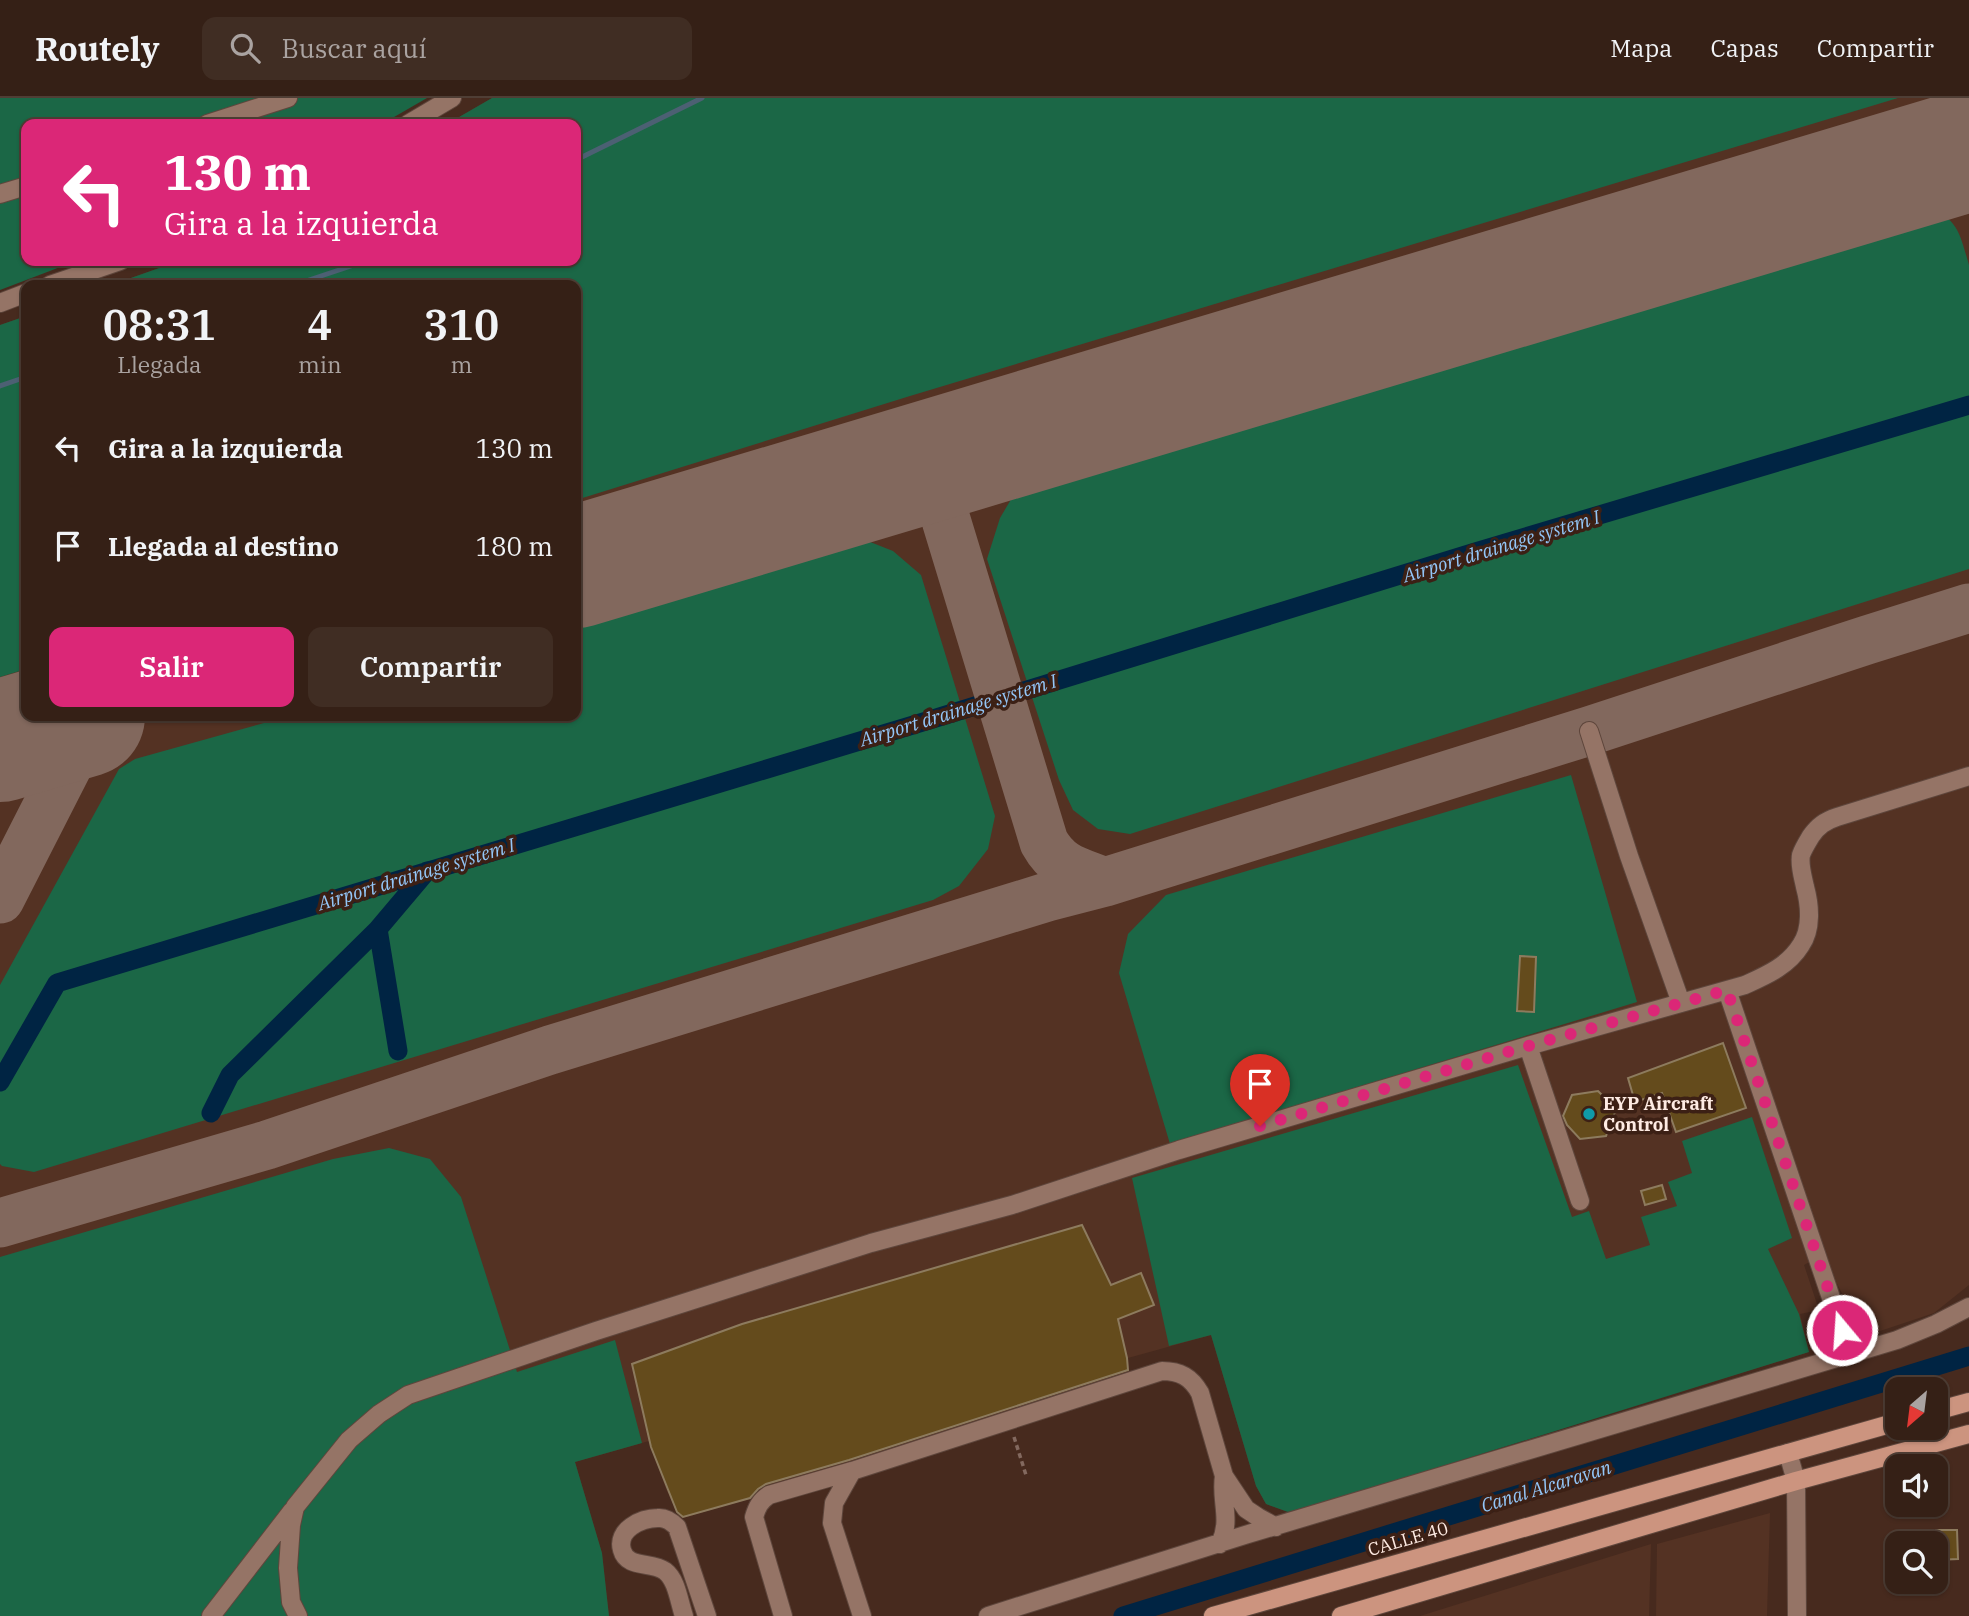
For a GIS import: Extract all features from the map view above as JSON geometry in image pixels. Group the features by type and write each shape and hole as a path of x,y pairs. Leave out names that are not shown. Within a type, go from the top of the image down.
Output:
{"main road":[{"path":"1948,1408 1969,1402"},
{"name":"CALLE 40","path":"1213,1616 1885,1425"},
{"path":"1341,1616 1796,1481 1969,1434"}],"street":[{"path":"223,119 288,98"},
{"path":"416,119 452,98"},
{"path":"0,194 21,188"},
{"path":"65,280 105,266"},
{"path":"0,303 21,295"},
{"path":"1589,732 1681,1003"},
{"path":"211,1616 349,1440 379,1414 408,1395 434,1384 871,1243 1012,1205 1179,1150 1727,990 1773,973 1792,958 1803,943 1809,921 1801,855 1808,840 1822,824 1969,776"},
{"path":"1727,990 1850,1354"},
{"path":"1528,1046 1580,1201"},
{"path":"988,1616 1850,1354 1912,1334 1968,1307"},
{"path":"783,1616 754,1517 762,1500 769,1495 1162,1371 1173,1371 1191,1380 1200,1393 1224,1476 1246,1508 1276,1527"},
{"path":"1788,1452 1796,1481 1797,1616"},
{"path":"852,1471 834,1503 832,1523 862,1616"},
{"path":"1220,1544 1227,1525 1222,1489 1224,1476"},
{"path":"295,1507 290,1525 288,1568 291,1602 298,1616"},
{"path":"684,1616 673,1581 665,1571 659,1567 631,1561 622,1553 623,1535 634,1524 657,1518 665,1519 677,1527 707,1616"}],"path":[{"path":"1008,1420 1026,1475"}],"shaded area":[{"path":"492,98 1969,98 1969,1285 1934,1313 1880,1331 1868,1329 1857,1322 1822,1255 1804,1265 1819,1310 1800,1314 1809,1352 1288,1512 1266,1504 1256,1486 1211,1335 1128,1358 1129,1378 865,1464 680,1519 649,1441 575,1462 602,1553 609,1616 0,1616 0,325 21,318 21,721 581,721 581,280 125,280 165,266 581,266 581,119 456,119"},
{"path":"1770,1513 1767,1616 1656,1616 1657,1544"},
{"path":"1651,1544 1649,1616 1420,1616"}],"green space":[{"path":"0,98 427,98 391,119 21,119 21,266 63,266 0,290"},
{"path":"492,98 1898,98 910,396 581,498 581,280 125,280 165,266 581,266 581,119 456,119"},
{"path":"1921,207 1950,220 1959,234 1969,265 1969,569 1130,834 1098,829 1073,810 1059,780 987,559 1000,518 1013,496 1040,474 1612,307"},
{"path":"21,318 21,671 0,677 0,325"},
{"path":"855,536 893,551 921,575 995,816 988,849 959,886 933,900 34,1172 0,1164 0,985 119,769 135,759 271,721 581,721 581,622 816,546"},
{"path":"1571,775 1637,1002 1170,1144 1119,973 1128,934 1166,895"},
{"path":"1518,1065 1572,1217 1589,1211 1606,1259 1650,1245 1641,1217 1677,1206 1668,1182 1692,1173 1682,1141 1752,1117 1792,1238 1768,1249 1799,1314 1809,1352 1311,1507 1288,1512 1266,1504 1256,1486 1211,1335 1169,1346 1132,1178"},
{"path":"389,1148 430,1159 461,1197 517,1372 615,1340 642,1443 575,1462 602,1553 609,1616 0,1616 0,1257 333,1159"}],"building":[{"path":"1520,956 1536,957 1534,1012 1517,1011"},
{"path":"1723,1043 1746,1108 1676,1132 1662,1093 1635,1102 1628,1078"},
{"name":"EYP Aircraft Control","path":"1598,1091 1616,1109 1606,1136 1580,1139 1567,1125 1563,1116 1572,1095"},
{"path":"1662,1185 1666,1199 1645,1205 1641,1191"},
{"path":"1082,1225 1111,1285 1141,1273 1154,1305 1118,1319 1128,1370 766,1484 750,1498 683,1517 677,1512 651,1447 632,1364 742,1324"},
{"path":"1957,1530 1958,1559 1948,1559 1948,1531 1936,1531"}],"waterway":[{"path":"581,158 702,98"},
{"path":"309,280 351,266"},
{"path":"0,386 21,379"},
{"name":"Airport drainage system I","path":"0,1082 57,983 923,722 1475,552 1969,405"},
{"path":"398,1051 378,929 427,871"},
{"path":"211,1113 230,1075 378,929"},
{"name":"Canal Alcaravan","path":"1123,1616 1969,1356"}],"taxiway":[{"path":"1924,164 1947,164 1969,171"},
{"path":"974,446 947,482 943,510 1044,842 1063,864 1105,882"},
{"path":"880,475 909,481 929,495 943,510"},
{"path":"0,1223 267,1145 550,1050 1047,897 1105,882 1589,731 1969,608"},
{"path":"0,899 81,740 96,721"}],"runway":[{"path":"581,566 1969,150"},
{"path":"0,741 67,721"}],"place":[{"name":"EYP Aircraft Control","path":"1589,1114"}],"route":[{"path":"1260,1126 1727,990 1842,1330"}]}
